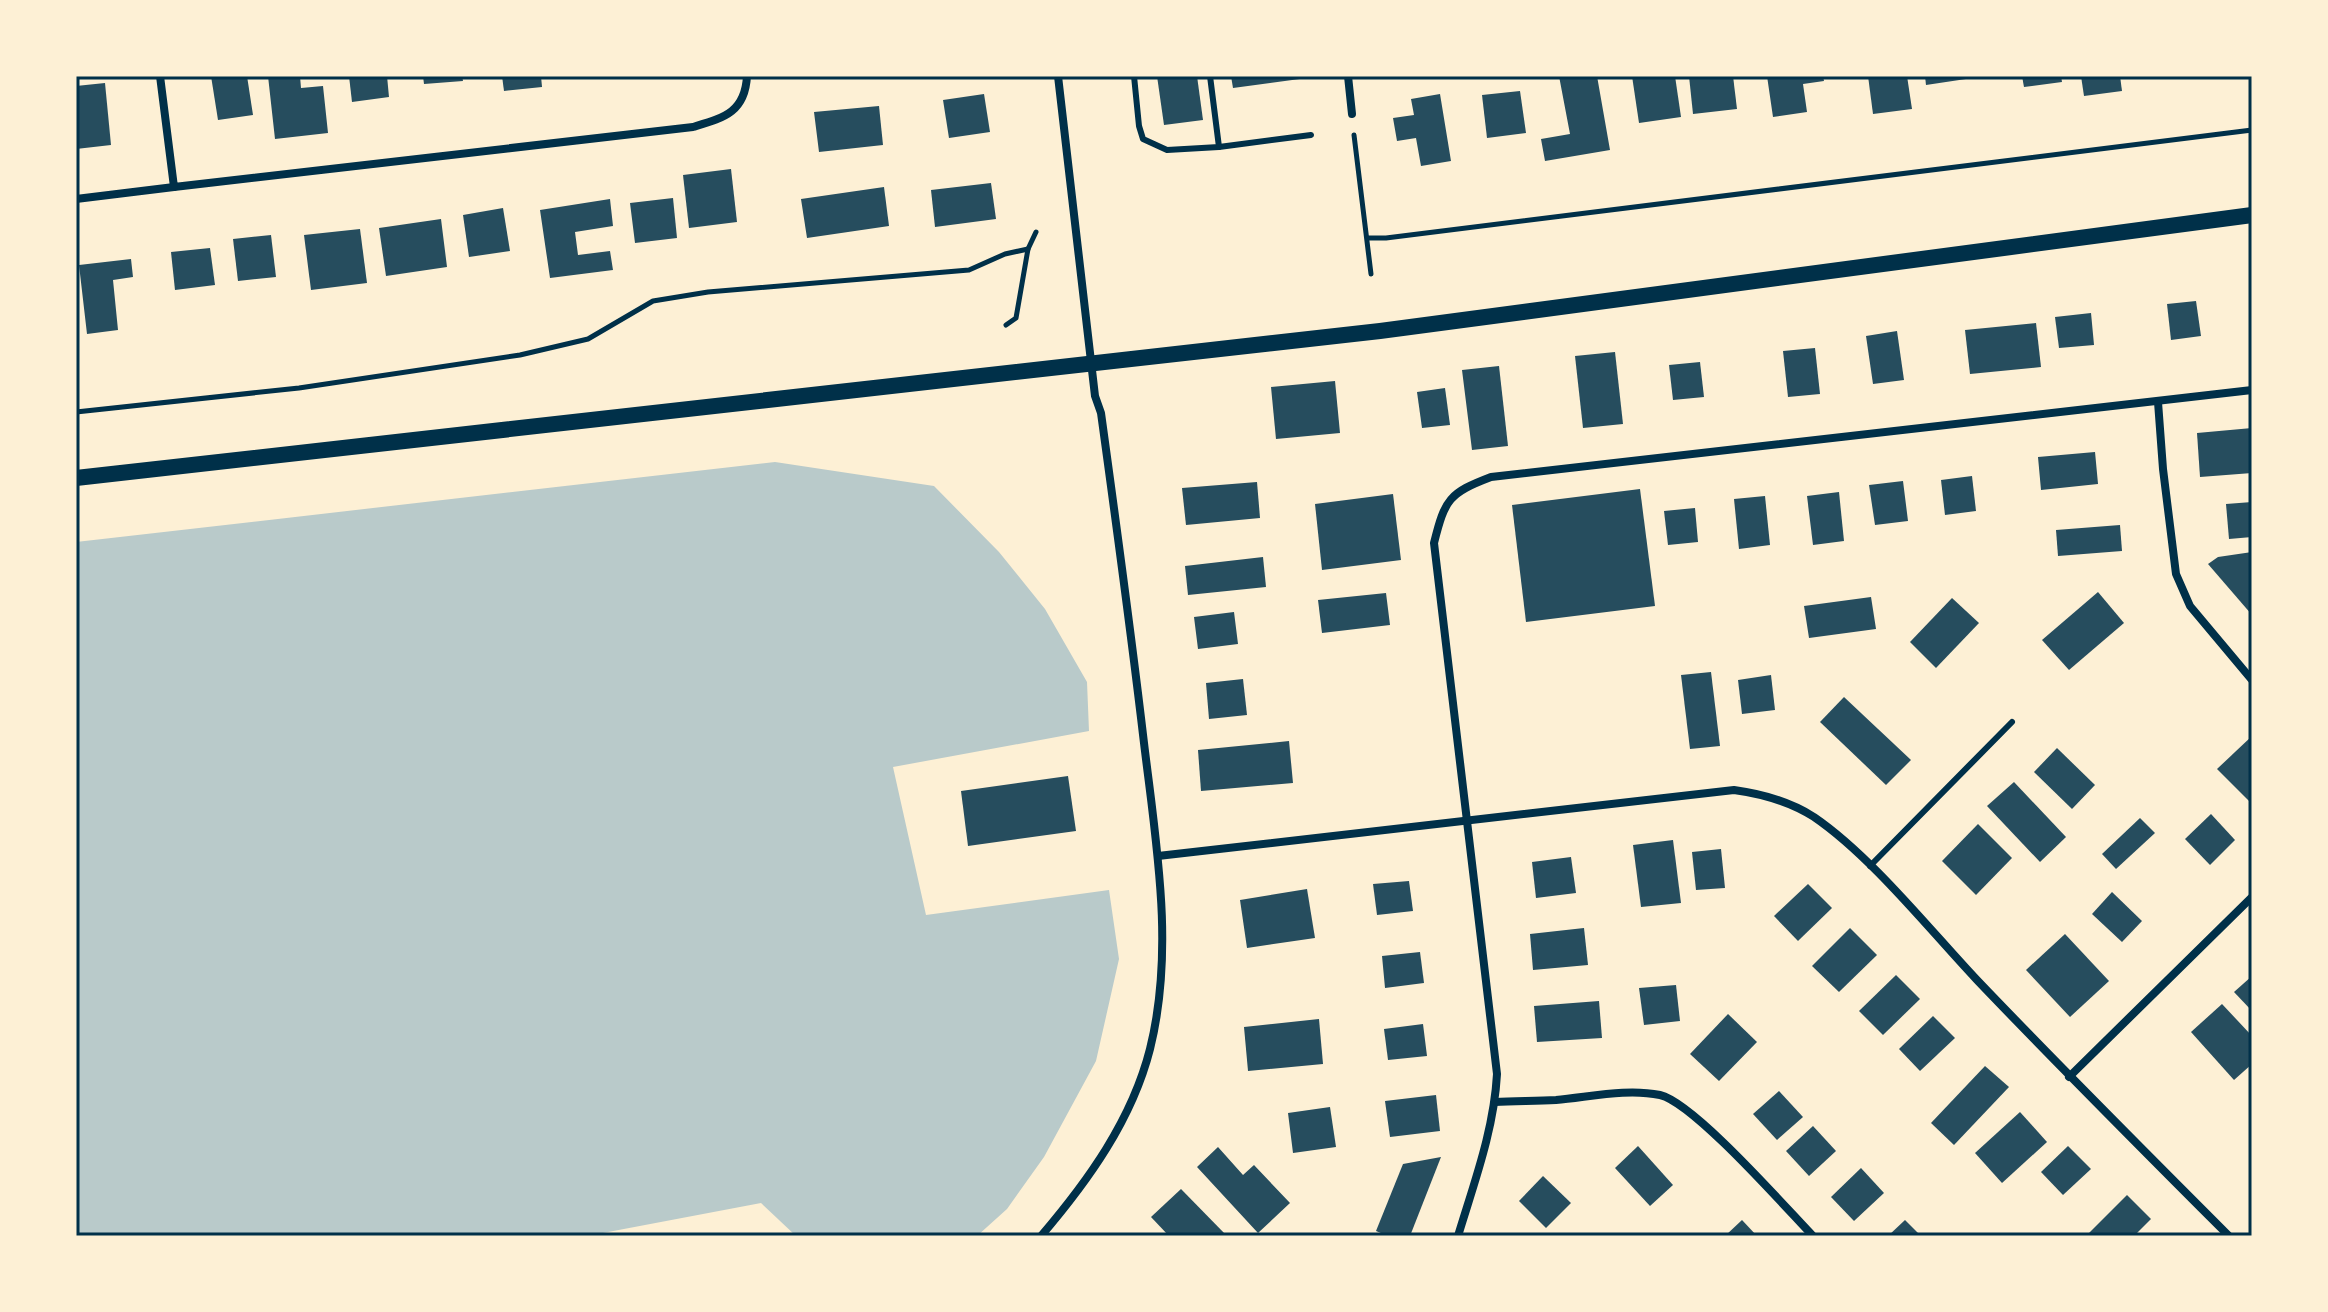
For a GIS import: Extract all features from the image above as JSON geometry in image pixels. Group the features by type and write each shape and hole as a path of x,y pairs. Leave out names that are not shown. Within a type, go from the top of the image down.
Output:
{"main road":[{"path":"76,478 1395,329 2252,215"}],"street":[{"path":"160,76 174,187"},
{"path":"76,199 693,127 731,113 741,102 747,76"},
{"path":"1041,1236 1088,1178 1116,1134 1132,1101 1150,1050 1159,996 1162,934 1158,856 1108,458 1091,362 1058,76"},
{"path":"1348,76 1352,114"},
{"path":"1458,1236 1481,1162 1495,1102 1497,1074 1434,543 1448,501 1461,488 1491,477 2252,390"},
{"path":"2158,402 2176,574 2190,606 2252,680"},
{"path":"1158,856 1734,790 1759,793 1791,804 1827,827 1870,866 2069,1077 2229,1236"},
{"path":"2069,1077 2252,897"},
{"path":"1495,1102 1625,1093 1664,1096 1701,1121 1813,1236"}],"lane":[{"path":"1134,76 1143,139 1167,150 1219,147 1311,135"},
{"path":"1210,76 1219,147"},
{"path":"1870,866 2012,722"}],"path":[{"path":"1352,114 1371,274"},
{"path":"1368,238 2252,130"},
{"path":"1006,325 1016,318 1028,249 1036,232"},
{"path":"76,412 299,388 520,355 588,339 653,301 708,292 969,270 1005,254 1028,249"}],"shaded area":[{"path":"775,462 934,486 999,552 1045,609 1087,682 1089,731 893,767 926,915 1109,890 1119,959 1096,1061 1044,1157 1007,1209 977,1236 796,1236 761,1203 587,1236 76,1236 76,542"}],"building":[{"path":"211,76 247,76 253,115 218,120"},
{"path":"268,76 300,76 301,88 323,86 328,133 275,139"},
{"path":"349,76 387,76 389,97 352,102"},
{"path":"423,76 462,76 463,81 424,84"},
{"path":"502,76 541,76 542,87 504,91"},
{"path":"1157,76 1197,76 1203,120 1164,125"},
{"path":"1231,76 1307,76 1307,78 1233,88"},
{"path":"1559,76 1597,76 1610,150 1545,161 1541,139 1570,134"},
{"path":"1632,76 1675,76 1681,117 1639,123"},
{"path":"1689,76 1733,76 1737,109 1693,114"},
{"path":"1767,76 1823,76 1824,81 1803,84 1807,112 1773,117"},
{"path":"1868,76 1907,76 1912,109 1873,114"},
{"path":"1925,76 1966,76 1966,79 1926,85"},
{"path":"2022,76 2061,76 2062,82 2024,87"},
{"path":"2081,76 2120,76 2122,91 2084,96"},
{"path":"105,83 111,145 76,149 76,86"},
{"path":"1520,91 1526,133 1487,138 1482,95"},
{"path":"984,94 990,132 949,138 943,100"},
{"path":"1440,94 1451,161 1421,166 1416,138 1397,141 1393,118 1414,115 1411,99"},
{"path":"879,106 883,145 819,152 814,112"},
{"path":"731,169 737,222 689,228 683,175"},
{"path":"991,183 996,219 935,227 931,190"},
{"path":"884,187 889,226 807,238 801,199"},
{"path":"673,198 677,238 635,243 630,203"},
{"path":"610,199 613,226 575,232 578,255 610,251 613,270 550,278 540,210"},
{"path":"503,208 510,251 469,257 463,215"},
{"path":"441,219 447,267 386,276 379,228"},
{"path":"360,229 367,283 311,290 304,235"},
{"path":"271,235 276,277 238,281 233,239"},
{"path":"210,248 215,285 175,290 171,252"},
{"path":"131,259 133,277 113,280 118,330 87,334 79,265"},
{"path":"2196,301 2201,336 2171,340 2167,304"},
{"path":"2091,313 2094,345 2059,348 2055,317"},
{"path":"2036,323 2041,367 1970,374 1965,330"},
{"path":"1897,331 1904,380 1873,384 1866,336"},
{"path":"1815,348 1820,394 1788,397 1783,351"},
{"path":"1615,352 1623,424 1583,428 1575,356"},
{"path":"1700,362 1704,397 1673,400 1669,365"},
{"path":"1499,366 1508,446 1472,450 1462,370"},
{"path":"1335,381 1340,433 1276,439 1271,387"},
{"path":"1445,388 1450,425 1422,428 1417,392"},
{"path":"2252,428 2252,473 2200,477 2197,433"},
{"path":"2095,452 2098,484 2041,490 2038,457"},
{"path":"1972,476 1976,511 1945,515 1941,480"},
{"path":"1903,481 1908,521 1875,525 1869,485"},
{"path":"1257,482 1260,518 1186,525 1182,488"},
{"path":"1640,489 1655,606 1526,622 1512,505"},
{"path":"1839,492 1844,541 1813,545 1807,496"},
{"path":"1393,494 1401,560 1322,570 1315,504"},
{"path":"1765,496 1770,545 1739,549 1734,499"},
{"path":"2252,502 2252,537 2229,539 2226,504"},
{"path":"1695,508 1698,542 1668,545 1664,511"},
{"path":"2120,525 2122,551 2058,556 2056,530"},
{"path":"2252,552 2252,615 2208,564 2218,557"},
{"path":"1263,557 1266,587 1188,595 1185,566"},
{"path":"2098,592 2124,623 2069,670 2042,640"},
{"path":"1386,593 1390,625 1322,633 1318,600"},
{"path":"1871,597 1876,629 1809,638 1804,606"},
{"path":"1952,598 1979,623 1936,668 1910,642"},
{"path":"1234,612 1238,644 1198,649 1194,617"},
{"path":"1711,672 1720,746 1690,749 1681,675"},
{"path":"1771,675 1775,710 1742,714 1738,680"},
{"path":"1243,679 1247,715 1209,719 1206,683"},
{"path":"1844,697 1911,760 1886,785 1820,722"},
{"path":"2252,736 2252,804 2217,769"},
{"path":"1289,741 1293,783 1201,791 1198,750"},
{"path":"2057,748 2095,785 2072,809 2034,772"},
{"path":"1068,776 1076,831 968,846 961,791"},
{"path":"2014,782 2066,837 2040,862 1987,806"},
{"path":"2211,814 2235,840 2210,865 2185,839"},
{"path":"2140,818 2155,833 2116,869 2102,854"},
{"path":"1978,824 2012,858 1976,895 1942,861"},
{"path":"1673,840 1681,903 1641,907 1633,845"},
{"path":"1721,849 1725,888 1696,890 1692,852"},
{"path":"1571,857 1576,893 1536,898 1532,862"},
{"path":"1409,881 1413,911 1377,915 1373,884"},
{"path":"1808,884 1832,908 1798,941 1774,916"},
{"path":"1307,889 1315,938 1247,948 1240,900"},
{"path":"2112,892 2142,921 2122,942 2092,914"},
{"path":"1584,928 1588,965 1533,970 1530,934"},
{"path":"1850,928 1877,955 1839,992 1812,966"},
{"path":"2065,934 2109,981 2070,1017 2026,970"},
{"path":"1420,952 1424,983 1385,988 1382,956"},
{"path":"1896,975 1920,999 1883,1035 1859,1011"},
{"path":"2252,976 2252,1011 2234,992"},
{"path":"1676,985 1680,1021 1644,1025 1639,988"},
{"path":"1599,1001 1602,1038 1537,1042 1534,1006"},
{"path":"2222,1004 2252,1036 2252,1064 2234,1080 2191,1032"},
{"path":"1728,1014 1757,1042 1719,1081 1690,1054"},
{"path":"1933,1016 1955,1038 1920,1071 1899,1049"},
{"path":"1319,1019 1323,1064 1248,1071 1244,1027"},
{"path":"1423,1024 1427,1056 1388,1060 1384,1029"},
{"path":"1985,1066 2009,1087 1954,1145 1931,1123"},
{"path":"1779,1091 1803,1117 1777,1140 1753,1114"},
{"path":"1436,1095 1440,1131 1390,1137 1385,1101"},
{"path":"1330,1107 1336,1147 1293,1153 1288,1113"},
{"path":"2020,1112 2047,1142 2002,1183 1975,1153"},
{"path":"1813,1126 1836,1151 1809,1176 1786,1151"},
{"path":"1638,1146 1673,1185 1650,1206 1615,1168"},
{"path":"2068,1146 2091,1169 2063,1195 2041,1172"},
{"path":"1218,1147 1243,1175 1254,1165 1290,1203 1258,1233 1197,1167"},
{"path":"1441,1157 1410,1236 1388,1236 1376,1231 1403,1164"},
{"path":"1861,1168 1884,1193 1854,1221 1831,1197"},
{"path":"1543,1176 1571,1203 1546,1228 1519,1201"},
{"path":"1181,1189 1227,1236 1169,1236 1151,1217"},
{"path":"2127,1195 2151,1219 2134,1236 2086,1236"},
{"path":"1742,1220 1757,1236 1725,1236"},
{"path":"1905,1220 1921,1236 1888,1236"}]}
